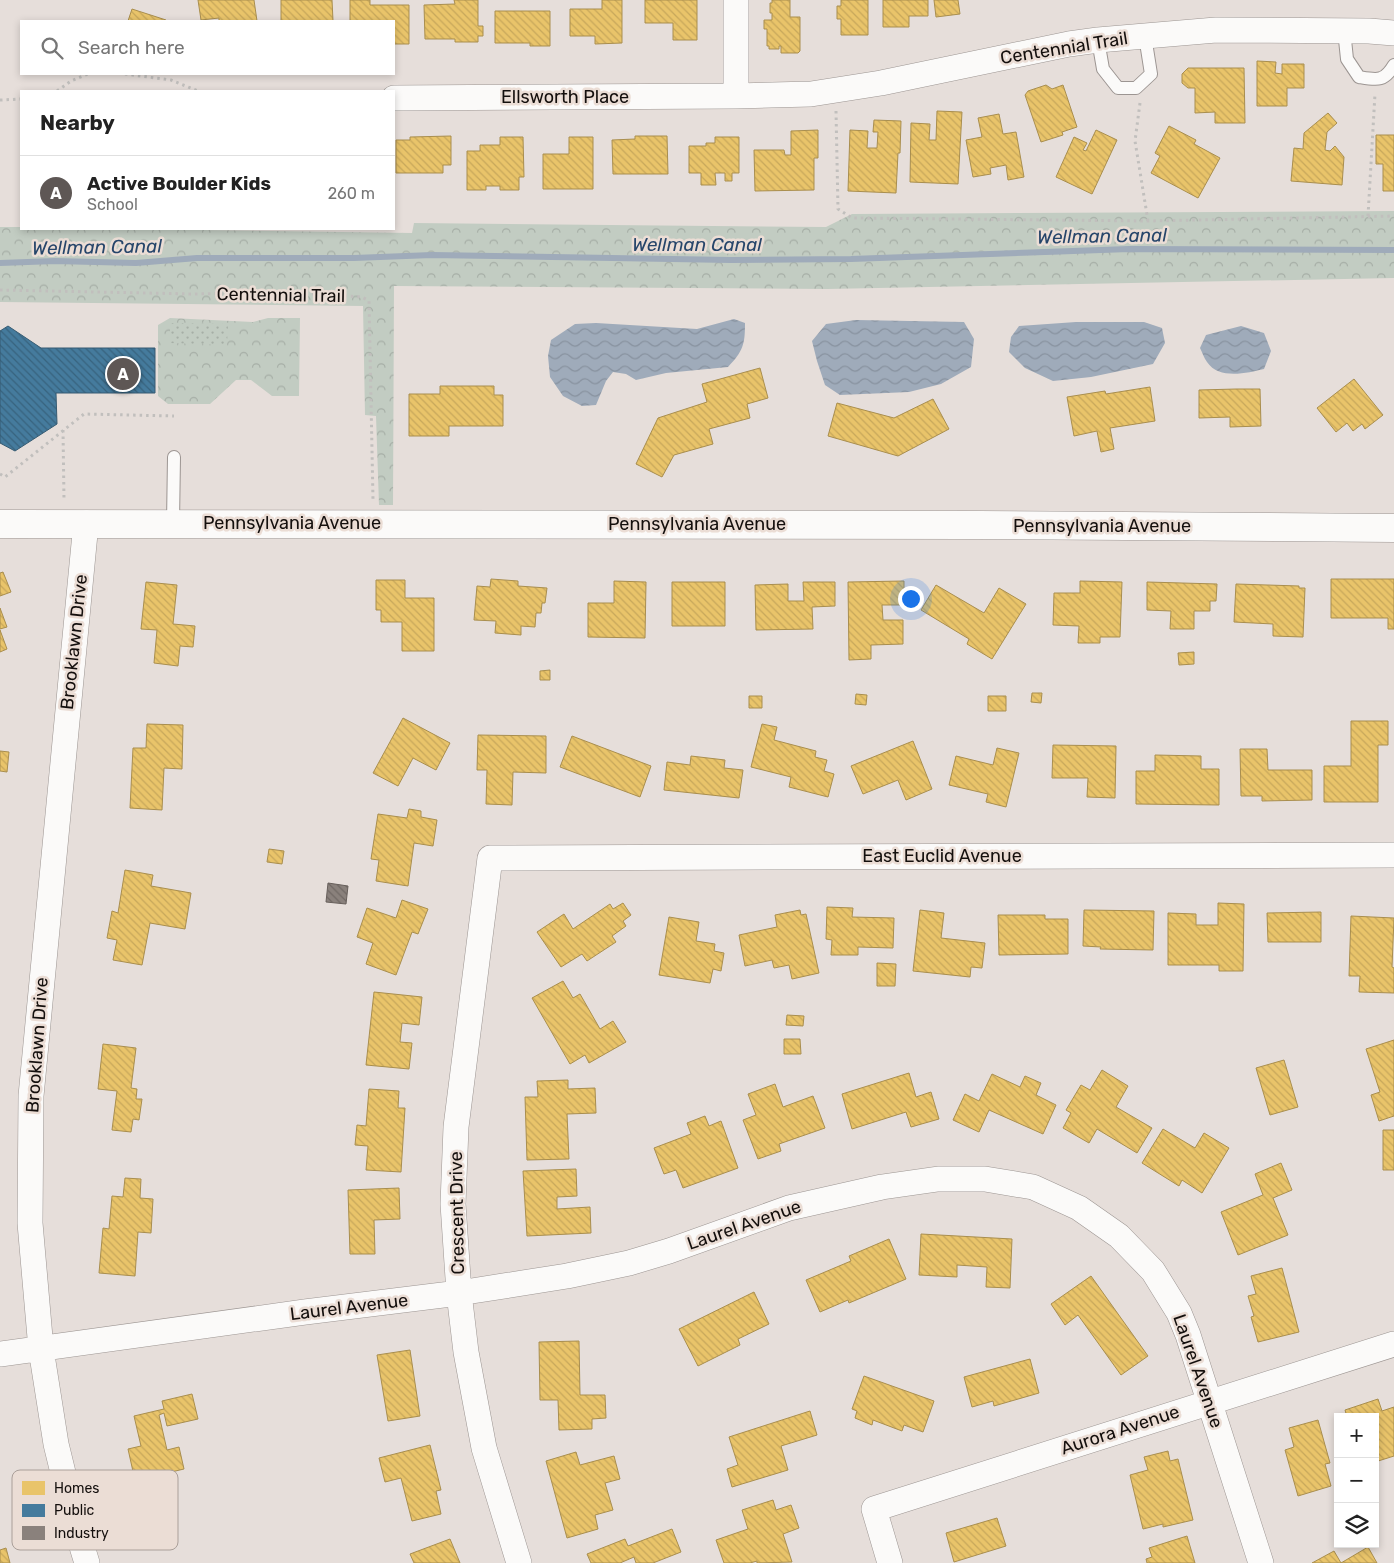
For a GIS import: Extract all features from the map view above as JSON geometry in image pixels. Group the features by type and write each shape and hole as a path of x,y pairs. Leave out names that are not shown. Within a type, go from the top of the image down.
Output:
{"street":[{"path":"736,0 736,96"},
{"name":"Centennial Trail","path":"736,96 811,94 881,83 1060,46 1098,40 1216,30 1344,30 1394,33"},
{"name":"Ellsworth Place","path":"395,98 736,96"},
{"name":"Brooklawn Drive","path":"62,1470 56,1444 41,1349 30,1223 31,1096 75,523"},
{"name":"Pennsylvania Avenue","path":"0,524 373,523 1394,528"},
{"name":"East Euclid Avenue","path":"490,858 1394,855"},
{"name":"Crescent Drive","path":"490,858 456,1127 454,1204 459,1293 466,1352 484,1448 519,1563"},
{"name":"Laurel Avenue","path":"0,1354 296,1313 459,1293 567,1276 629,1263 669,1251 789,1208 882,1187 938,1179 985,1179 1033,1187 1080,1208 1119,1236 1154,1271 1179,1313 1188,1335 1261,1563"},
{"name":"Aurora Avenue","path":"890,1563 874,1509 1394,1344"},
{"name":"Brooklawn Drive","path":"83,1550 87,1563"}],"lane":[{"path":"1344,30 1347,58 1359,77 1376,80 1388,75 1394,65"},
{"path":"1098,40 1103,69 1118,88 1136,88 1150,74 1146,36"},
{"path":"174,457 174,523"}],"path":[{"path":"59,90 86,75"},
{"path":"133,75 171,80 196,90"},
{"path":"1368,216 1376,80"},
{"path":"1136,88 1141,97 1135,140 1148,221"},
{"path":"836,90 838,209 852,218 1148,221 1394,216"},
{"path":"0,100 20,100"},
{"name":"Centennial Trail","path":"0,290 194,294 285,292 362,296 369,301 373,523"},
{"path":"0,474 5,476 84,414 174,416"},
{"path":"63,430 75,523"}],"green space":[{"path":"1394,211 1394,278 827,289 394,286 393,505 379,505 376,416 365,415 363,306 0,302 0,227 20,227 20,230 412,233 414,223 826,227 852,214"},
{"path":"170,318 253,322 268,318 300,318 299,396 272,396 251,380 236,380 210,404 168,404 158,396 158,325"},
{"path":"170,323 228,324 227,345 170,343"}],"water":[{"path":"734,319 745,323 744,337 740,352 728,367 666,373 636,380 626,374 613,372 606,381 596,405 582,406 563,396 550,377 548,356 551,340 575,324 596,323 697,329"},
{"path":"856,320 964,322 974,339 971,367 941,384 909,392 840,395 825,385 812,341 826,324"},
{"path":"1076,322 1144,322 1162,328 1165,343 1153,364 1091,377 1053,381 1025,368 1009,352 1011,337 1019,326"},
{"path":"1241,326 1264,333 1271,351 1264,369 1234,374 1212,368 1200,348 1206,335"}],"building: Homes":[{"path":"198,0 254,0 257,20 219,20 219,18 201,20"},
{"path":"281,0 332,0 333,20 281,20"},
{"path":"350,0 370,0 370,5 409,5 409,44 395,44 395,20 350,20"},
{"path":"454,0 478,0 478,26 483,26 483,36 478,36 478,42 455,42 455,39 425,39 424,5 455,4"},
{"path":"602,0 622,0 622,43 595,44 595,36 570,36 570,9 602,9"},
{"path":"645,0 697,0 697,40 673,40 673,23 645,23"},
{"path":"772,0 790,0 790,17 800,17 800,51 798,53 781,53 781,46 779,46 779,49 769,49 769,46 767,46 767,29 764,29 764,20 772,20 770,3 772,3"},
{"path":"841,0 868,0 868,35 841,35 841,19 837,19 837,6 841,6"},
{"path":"883,0 928,0 928,16 909,16 909,27 883,27"},
{"path":"934,0 958,0 960,14 936,17"},
{"path":"132,9 166,20 128,20"},
{"path":"495,11 550,11 550,46 530,46 530,43 495,43"},
{"path":"1257,61 1276,62 1275,73 1282,74 1282,64 1304,64 1304,88 1287,88 1287,106 1257,106"},
{"path":"1188,68 1244,68 1245,123 1215,123 1215,112 1195,113 1195,88 1188,88 1182,83 1182,74"},
{"path":"1046,85 1052,89 1063,85 1077,127 1062,132 1063,135 1041,142 1025,95 1028,91"},
{"path":"937,111 962,112 958,184 910,182 911,123 930,124 929,140 936,140"},
{"path":"1328,113 1337,123 1327,132 1325,150 1330,151 1335,146 1344,157 1342,185 1291,181 1294,148 1303,149 1304,133"},
{"path":"999,114 1003,134 1016,132 1024,177 1008,180 1006,165 990,168 991,174 973,177 966,140 982,137 978,118"},
{"path":"874,120 901,121 896,193 848,191 850,130 868,131 867,148 877,148 878,132 873,132"},
{"path":"1169,126 1196,140 1194,144 1220,158 1198,198 1151,173 1160,156 1155,153"},
{"path":"818,130 818,158 814,158 814,190 755,191 754,150 784,150 785,155 791,155 791,131"},
{"path":"1096,130 1117,140 1092,194 1056,177 1074,137 1087,143 1083,150 1086,151"},
{"path":"1376,135 1394,135 1394,191 1383,191 1383,164 1376,164"},
{"path":"451,136 451,165 443,165 443,173 396,173 396,140 410,140 410,137"},
{"path":"635,136 667,136 668,174 613,174 612,140 635,139"},
{"path":"500,137 523,137 524,177 519,177 519,190 500,190 500,186 486,186 486,190 467,190 467,151 480,151 480,145 500,145"},
{"path":"569,137 593,137 593,189 543,189 543,154 569,154"},
{"path":"715,137 739,137 739,173 732,173 732,181 725,181 725,173 715,173 716,185 701,185 701,173 689,173 689,146 706,146 706,143 715,143"},
{"path":"760,368 768,398 747,404 750,418 709,429 713,444 674,455 662,477 636,464 658,418 707,402 702,384"},
{"path":"1354,379 1383,415 1365,429 1362,424 1353,431 1347,423 1336,432 1317,408"},
{"path":"440,386 494,386 494,395 503,395 503,426 449,426 449,436 409,436 409,394 440,394"},
{"path":"1150,387 1155,421 1110,428 1114,449 1101,452 1097,431 1074,436 1067,397 1105,391 1106,394"},
{"path":"1260,389 1261,426 1230,427 1230,417 1199,418 1199,390"},
{"path":"933,399 949,429 898,456 828,436 837,403 894,418"},
{"path":"3,572 11,592 0,596 0,573"},
{"path":"491,579 518,581 518,586 547,588 545,603 542,603 541,613 536,613 535,627 521,626 521,635 495,633 496,621 474,620 477,586 490,587"},
{"path":"1331,579 1394,579 1394,629 1388,629 1388,618 1331,618"},
{"path":"376,580 405,580 405,598 434,598 434,651 402,651 402,622 381,622 381,610 376,610"},
{"path":"614,581 646,582 645,638 588,637 588,603 614,603"},
{"path":"904,581 904,605 882,605 883,620 903,620 903,644 871,645 871,659 849,660 848,582"},
{"path":"1080,581 1122,582 1120,637 1100,637 1100,643 1078,643 1079,626 1053,625 1054,593 1080,593"},
{"path":"146,582 177,585 173,624 195,626 193,647 180,646 178,666 154,663 157,630 141,629"},
{"path":"672,582 725,582 725,626 672,626"},
{"path":"803,582 835,582 835,606 812,607 813,629 756,630 755,585 788,584 788,601 804,601"},
{"path":"1147,582 1217,584 1216,601 1210,601 1210,611 1194,611 1194,629 1170,629 1171,611 1147,610"},
{"path":"1236,584 1299,586 1299,588 1305,588 1303,637 1273,636 1273,624 1234,622"},
{"path":"936,585 984,613 999,588 1026,604 992,659 967,644 969,639 921,610"},
{"path":"0,608 7,627 0,629"},
{"path":"0,630 7,649 0,652"},
{"path":"1194,652 1194,664 1179,665 1178,653"},
{"path":"550,670 550,680 540,680 540,671"},
{"path":"1032,693 1042,693 1041,703 1031,702"},
{"path":"856,694 867,695 866,705 855,704"},
{"path":"749,696 762,696 762,708 749,708"},
{"path":"988,696 1006,696 1006,711 988,711"},
{"path":"403,718 450,743 436,770 413,758 398,786 373,773"},
{"path":"1351,721 1388,721 1388,745 1378,745 1378,802 1324,802 1324,766 1351,766"},
{"path":"147,724 183,725 182,769 164,768 162,810 130,808 133,748 146,748"},
{"path":"762,724 777,727 774,740 816,751 815,757 827,760 824,771 834,774 828,797 789,787 791,777 751,767"},
{"path":"478,735 546,736 546,773 513,772 512,805 486,804 487,770 477,770"},
{"path":"572,736 651,766 640,797 560,767"},
{"path":"913,741 932,789 906,800 898,780 863,794 851,766"},
{"path":"1053,745 1116,746 1115,798 1087,797 1088,778 1052,778"},
{"path":"997,748 1019,753 1006,807 986,802 988,794 949,785 956,756 993,765"},
{"path":"1240,749 1267,749 1268,770 1312,770 1312,800 1262,801 1262,796 1241,796"},
{"path":"0,751 9,752 7,772 0,771"},
{"path":"1155,755 1201,756 1201,769 1219,769 1219,805 1136,804 1136,771 1155,771"},
{"path":"691,756 725,760 724,768 743,770 739,798 664,790 667,762 690,765"},
{"path":"409,809 421,811 421,817 437,820 433,846 414,843 408,886 376,881 379,860 371,859 378,814 407,818"},
{"path":"269,849 284,851 282,864 267,862"},
{"path":"125,870 153,875 151,886 191,893 185,929 150,923 142,965 113,960 117,940 107,938 112,911 118,913"},
{"path":"402,900 428,909 418,934 412,932 396,975 366,964 373,943 357,937 367,908 396,918"},
{"path":"623,903 631,915 623,921 626,926 612,936 616,942 587,961 582,954 561,967 537,932 564,914 573,929 610,904 613,909"},
{"path":"1218,903 1244,904 1243,971 1219,971 1219,965 1168,965 1168,913 1196,914 1196,925 1218,925"},
{"path":"827,907 853,908 852,917 894,918 893,948 858,947 858,955 831,955 832,940 826,939"},
{"path":"800,910 801,915 806,914 819,973 792,979 789,965 774,968 772,960 745,966 739,935 777,927 775,915"},
{"path":"920,910 944,913 941,938 985,943 982,968 971,967 970,977 913,971"},
{"path":"1084,910 1154,911 1153,950 1100,949 1101,947 1083,946"},
{"path":"1321,912 1321,942 1268,942 1267,913"},
{"path":"998,915 1045,915 1045,919 1068,919 1068,954 999,955"},
{"path":"1351,916 1394,918 1392,967 1394,968 1394,993 1359,992 1360,976 1349,976"},
{"path":"669,917 699,922 696,941 715,944 714,951 724,953 721,971 713,969 710,983 659,975"},
{"path":"877,963 896,964 895,986 877,986"},
{"path":"563,981 573,998 580,994 600,1029 613,1021 626,1042 589,1063 585,1055 570,1064 532,998"},
{"path":"374,992 422,997 419,1025 402,1023 400,1042 412,1043 409,1069 366,1065"},
{"path":"787,1015 804,1016 803,1026 786,1025"},
{"path":"784,1039 800,1039 801,1054 784,1054"},
{"path":"1394,1040 1394,1116 1379,1121 1371,1095 1380,1092 1366,1049"},
{"path":"103,1044 136,1048 131,1088 137,1089 136,1099 142,1099 139,1120 133,1119 131,1132 112,1130 117,1091 98,1089"},
{"path":"1284,1060 1298,1107 1270,1115 1256,1068"},
{"path":"1102,1070 1128,1086 1116,1107 1152,1128 1137,1153 1097,1129 1089,1143 1063,1128 1071,1113 1066,1110 1081,1085 1090,1090"},
{"path":"909,1073 916,1097 931,1092 939,1119 911,1127 906,1112 852,1129 842,1094"},
{"path":"992,1074 1020,1087 1025,1076 1041,1083 1036,1095 1056,1105 1043,1134 989,1110 979,1132 953,1120 965,1094 979,1101"},
{"path":"568,1080 568,1089 595,1088 596,1113 567,1114 569,1159 527,1160 525,1097 538,1097 537,1081"},
{"path":"775,1084 783,1107 813,1096 825,1128 779,1144 781,1151 758,1159 743,1120 756,1115 748,1094"},
{"path":"369,1089 399,1091 398,1108 405,1108 401,1172 366,1170 368,1146 355,1145 357,1125 366,1126"},
{"path":"705,1116 709,1126 721,1121 738,1168 683,1188 676,1170 664,1174 654,1148 691,1134 687,1123"},
{"path":"1163,1129 1195,1148 1204,1133 1229,1148 1202,1193 1182,1180 1179,1186 1142,1163"},
{"path":"1383,1130 1394,1130 1394,1170 1383,1170"},
{"path":"1281,1163 1292,1190 1273,1198 1288,1235 1238,1255 1221,1212 1263,1195 1255,1174"},
{"path":"576,1169 577,1196 557,1197 557,1209 590,1207 591,1233 527,1236 523,1171"},
{"path":"125,1178 141,1179 140,1198 153,1199 151,1233 138,1232 135,1276 99,1273 103,1228 109,1229 112,1196 123,1197"},
{"path":"399,1188 400,1219 374,1220 375,1254 350,1254 348,1190"},
{"path":"921,1234 1012,1239 1010,1288 986,1287 987,1267 957,1265 957,1277 919,1275"},
{"path":"889,1239 906,1279 849,1303 848,1300 820,1312 806,1280 851,1261 849,1256"},
{"path":"1282,1268 1299,1332 1258,1342 1251,1317 1254,1316 1248,1296 1256,1294 1251,1276"},
{"path":"1091,1276 1148,1356 1121,1375 1078,1315 1065,1325 1051,1304"},
{"path":"754,1292 769,1324 738,1339 740,1345 698,1366 679,1329"},
{"path":"579,1341 580,1395 605,1395 606,1418 592,1419 592,1429 559,1430 558,1400 540,1400 539,1342"},
{"path":"410,1350 420,1416 388,1421 377,1355"},
{"path":"1030,1359 1039,1393 994,1406 993,1401 972,1407 964,1377"},
{"path":"864,1376 934,1401 923,1432 904,1425 902,1431 873,1420 872,1425 855,1418 857,1411 852,1409"},
{"path":"192,1394 198,1419 167,1426 164,1413 159,1415 167,1450 179,1447 184,1469 133,1470 128,1449 141,1446 134,1416 164,1409 162,1401"},
{"path":"1378,1399 1382,1411 1394,1407 1394,1456 1379,1461 1379,1413 1346,1413 1345,1410"},
{"path":"810,1411 817,1435 781,1446 788,1470 732,1487 727,1469 738,1465 729,1437"},
{"path":"1318,1420 1330,1463 1325,1464 1331,1486 1298,1496 1285,1450 1294,1447 1289,1428"},
{"path":"430,1445 441,1490 436,1491 441,1514 412,1521 401,1478 385,1482 379,1458"},
{"path":"1168,1451 1170,1461 1178,1459 1193,1520 1163,1527 1163,1524 1143,1529 1130,1475 1148,1470 1144,1457"},
{"path":"576,1452 580,1465 614,1456 620,1479 605,1483 613,1510 595,1515 598,1529 567,1538 546,1461"},
{"path":"773,1500 776,1510 791,1505 799,1528 783,1534 792,1562 757,1563 757,1561 750,1563 724,1563 716,1540 748,1529 742,1510"},
{"path":"997,1518 1006,1546 954,1562 946,1533"},
{"path":"672,1529 681,1552 653,1563 636,1563 634,1557 620,1563 591,1563 587,1554 625,1539 628,1546"},
{"path":"1187,1536 1195,1563 1147,1563 1146,1559 1152,1557 1149,1548"},
{"path":"450,1539 460,1563 414,1563 410,1554"},
{"path":"6,1548 10,1563 0,1563 0,1550"},
{"path":"1369,1548 1377,1563 1341,1563"},
{"path":"1334,1551 1341,1563 1312,1563"}],"building: Public":[{"path":"8,326 41,348 155,348 155,393 56,393 57,424 15,451 0,443 0,331"}],"building: Industry":[{"path":"328,883 348,886 346,904 326,902"}],"waterway":[{"name":"Wellman Canal","path":"0,263 55,261 136,263 197,258 354,258 432,255 731,260 851,259 1129,249 1394,250"}],"place":[{"name":"Active Boulder Kids","path":"123,374"}]}
